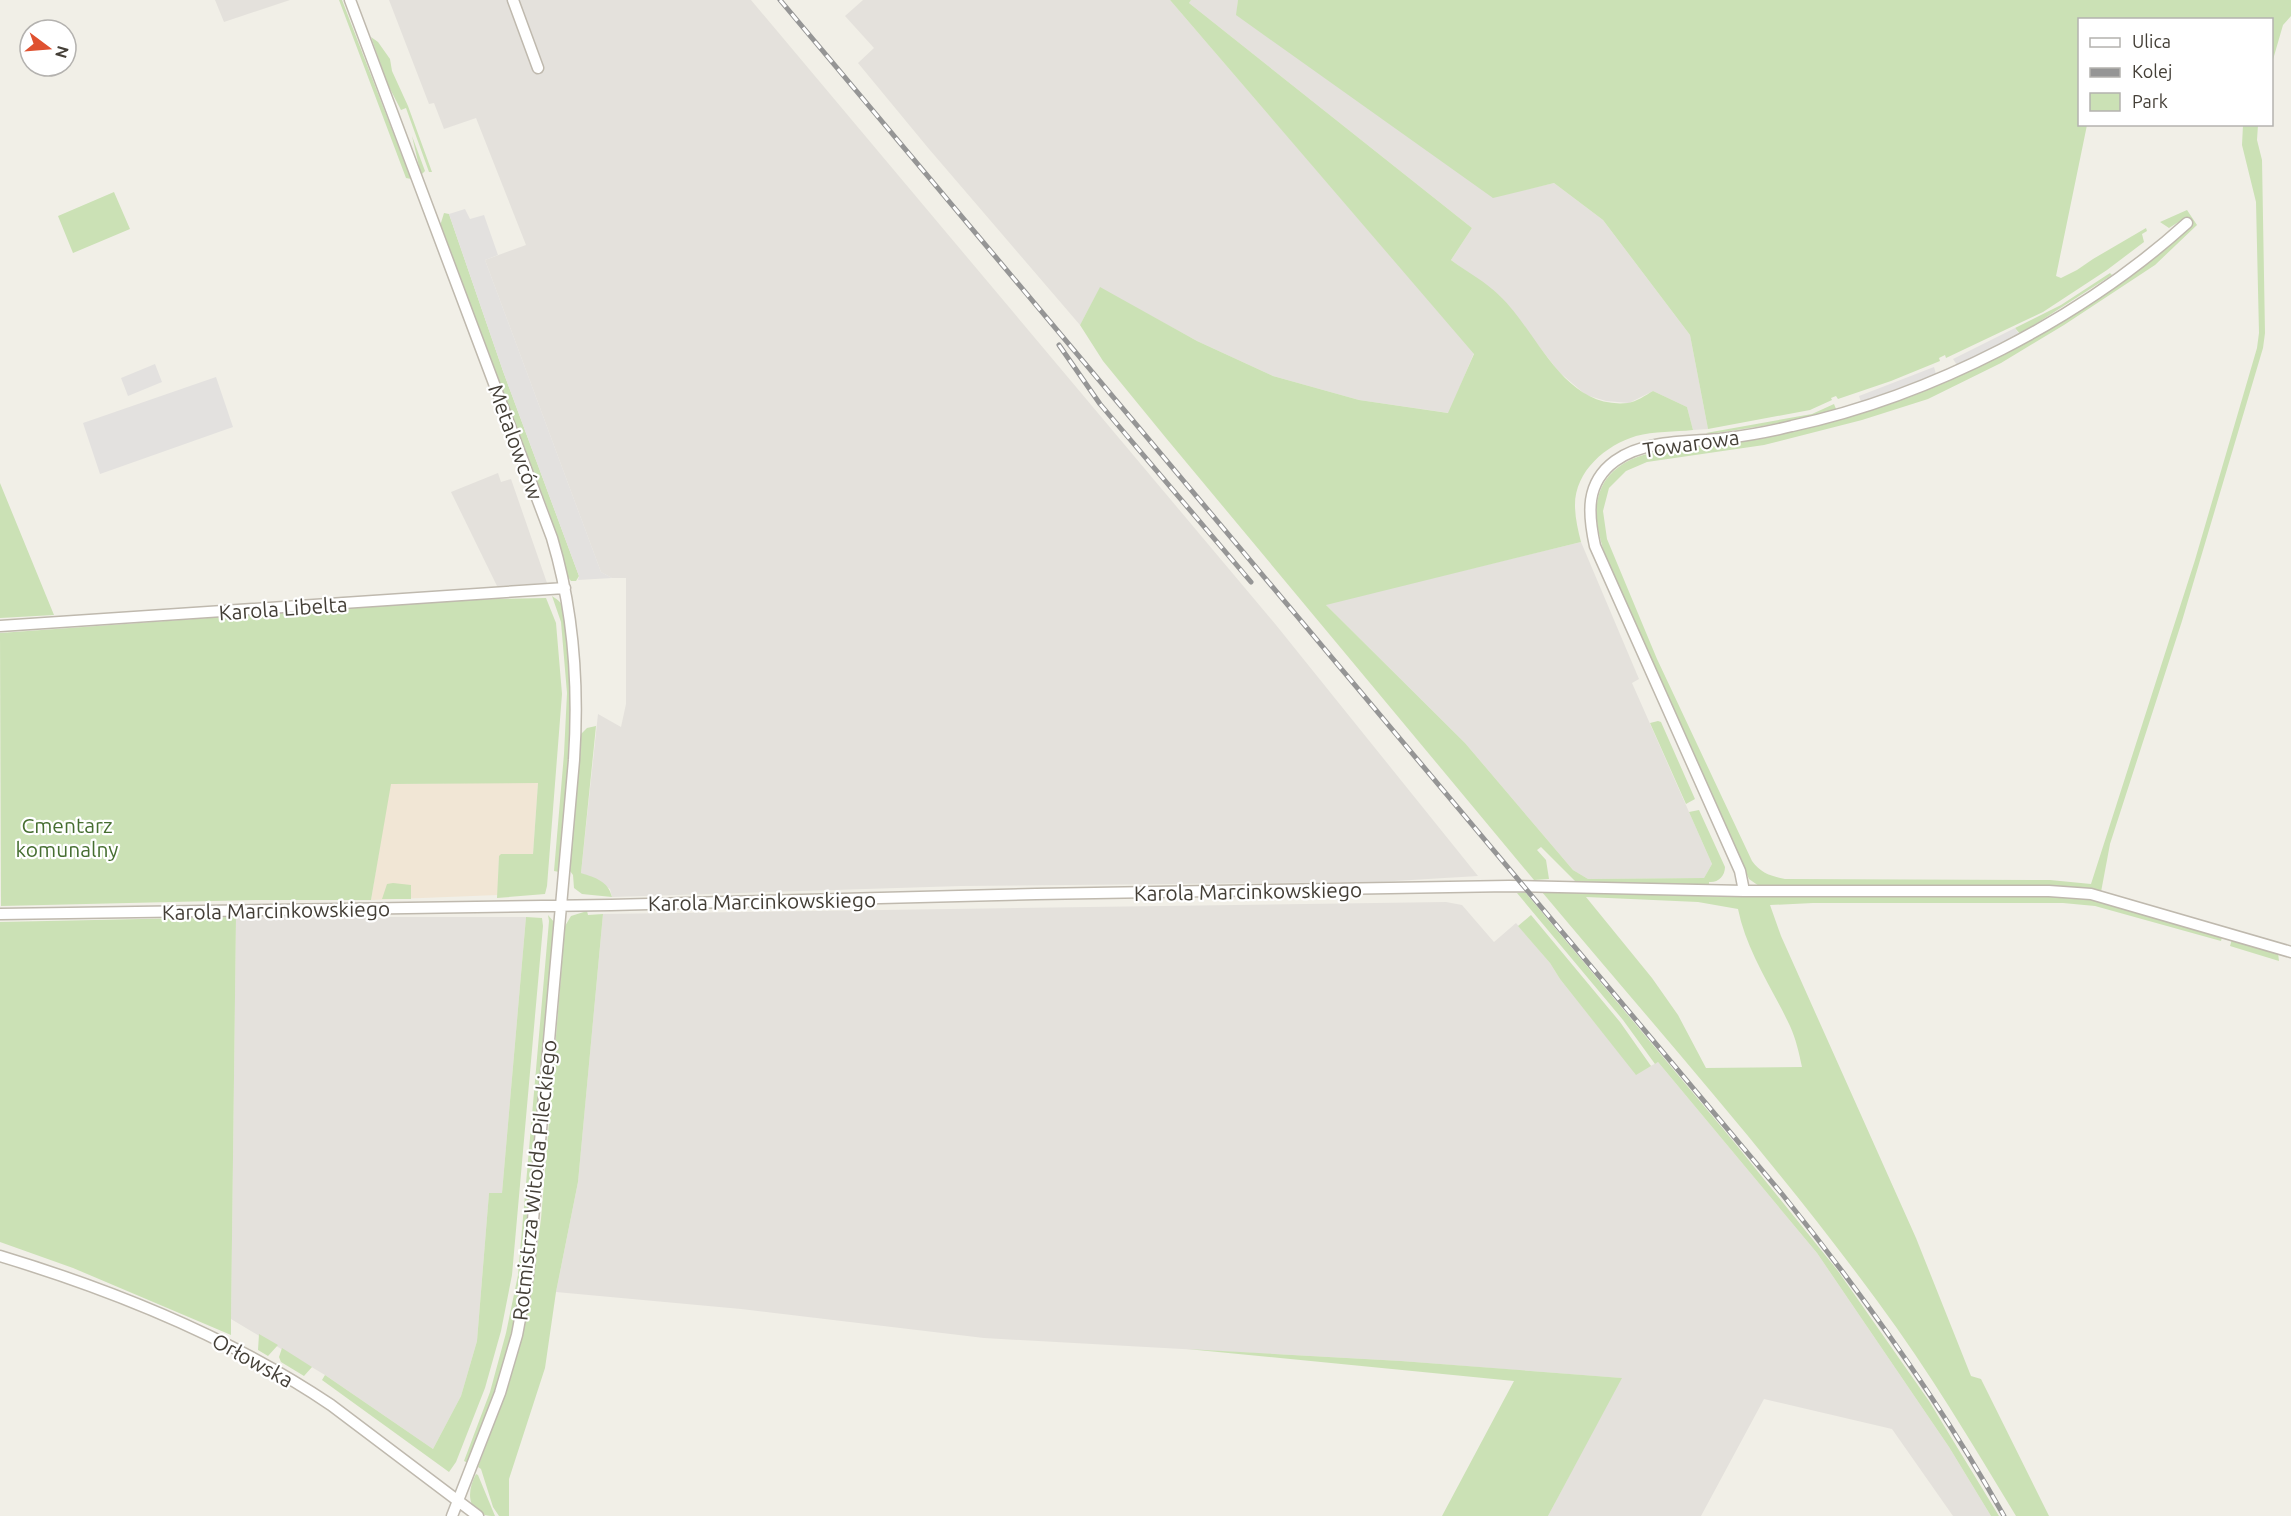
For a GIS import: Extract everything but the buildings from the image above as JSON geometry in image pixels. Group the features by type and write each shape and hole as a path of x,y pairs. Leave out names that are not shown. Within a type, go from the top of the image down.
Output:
{"street":[{"name":"Metalowców","path":"350,0 546,523 565,588 575,652 577,708 561,905"},
{"path":"513,0 538,68"},
{"name":"Towarowa","path":"1744,891 1740,871 1595,546 1589,521 1589,506 1593,487 1601,473 1623,456 1645,448 1724,438 1792,426 1859,408 1942,378 2053,320 2135,264 2187,223"},
{"name":"Karola Libelta","path":"0,626 565,588"},
{"name":"Karola Marcinkowskiego","path":"0,914 1524,886 1744,891 2049,891 2091,894 2291,952"},
{"name":"Rotmistrza Witolda Pileckiego","path":"452,1516 500,1393 517,1335 528,1276 561,905"},
{"name":"Orłowska","path":"0,1256 105,1291 214,1337 306,1389 478,1516"}],"shaded area":[{"path":"215,0 290,0 224,22"},
{"path":"389,0 751,0 1276,625 1478,876 1378,882 961,886 612,897 610,889 581,873 598,714 621,727 626,704 626,578 612,578 601,572 485,260 526,245 476,118 444,129 434,103 429,104"},
{"path":"863,0 1170,0 1474,353 1449,413 1359,400 1273,376 1197,341 1100,288 1080,325 858,63 874,48 845,16"},
{"path":"1191,0 1238,0 1237,15 1493,197 1554,183 1603,220 1690,335 1708,429 1693,430 1687,407 1653,391 1629,403 1606,401 1586,395 1559,372 1500,296 1451,260 1472,228 1189,3"},
{"path":"465,209 470,219 484,215 498,255 485,260 601,572 612,578 578,580 579,576 503,371 449,214"},
{"path":"2015,328 2019,334 1977,356 1957,365 1953,359"},
{"path":"155,364 162,382 128,396 121,378"},
{"path":"1934,367 1936,374 1861,402 1859,396"},
{"path":"216,377 233,427 100,474 83,423"},
{"path":"498,473 501,482 511,479 547,583 497,586 451,492"},
{"path":"1581,542 1639,679 1632,683 1712,864 1704,878 1588,879 1573,870 1465,743 1325,604"},
{"path":"538,783 533,854 499,856 498,895 371,900 390,784"},
{"path":"1446,902 1462,905 1494,942 1516,923 1636,1074 1658,1062 1817,1253 1949,1447 1991,1516 1953,1516 1892,1429 1764,1399 1701,1516 1548,1516 1621,1378 1401,1361 984,1338 741,1309 556,1292 578,1182 603,914"},
{"path":"236,917 526,917 502,1193 489,1193 477,1341 461,1396 433,1449 325,1375 231,1319"}],"green space":[{"path":"339,0 342,0 411,179 406,178"},
{"path":"1170,0 1191,0 1189,3 1472,228 1451,260 1500,296 1569,382 1586,394 1605,402 1628,403 1653,391 1687,407 1693,430 1650,433 1625,440 1604,453 1586,471 1576,493 1575,505 1581,542 1326,605 1465,743 1573,870 1588,879 1704,878 1712,864 1689,812 1699,810 1725,867 1724,873 1718,880 1709,882 1709,885 1576,882 1541,847 1537,850 1546,860 1549,879 1534,880 1103,361 1080,325 1100,287 1197,341 1273,376 1359,400 1448,413 1474,354"},
{"path":"1238,0 2291,0 2291,16 2283,25 2273,60 2273,18 2078,18 2078,126 2087,126 2056,276 2061,278 2077,270 2146,228 2147,231 2142,234 2144,242 2107,270 2043,312 1946,358 1945,355 1939,358 1940,361 1838,399 1836,396 1810,410 1708,429 1690,335 1603,220 1554,183 1493,198 1236,15"},
{"path":"371,37 378,42 390,59 392,71 408,106 432,172 429,172 406,108 401,110 388,85"},
{"path":"2243,126 2258,126 2257,140 2262,160 2265,333 2263,348 2182,621 2110,844 2101,892 1759,886 1749,879 1606,557 1597,519 1599,494 1604,483 1623,464 1641,456 1671,449 1769,437 1824,424 1912,396 1971,371 2048,328 2151,261 2191,226 2185,218 2169,228 2160,222 2187,210 2197,225 2155,265 2001,363 1928,399 1862,420 1764,445 1647,462 1626,471 1609,488 1603,511 1607,539 1657,659 1752,861 1762,871 1785,879 2050,880 2091,884 2195,560 2257,348 2259,333 2256,202 2242,145"},
{"path":"412,136 425,171 421,175"},
{"path":"114,192 130,229 73,253 58,216"},
{"path":"444,213 449,214 503,371 579,576 576,581 571,581 568,577 549,512 440,226"},
{"path":"2110,273 2112,275 2020,334 2015,328 2061,305"},
{"path":"1834,404 1836,409 1805,418 1706,433 1812,414"},
{"path":"0,483 54,615 0,618"},
{"path":"552,596 562,605 565,617 570,682 568,764 559,872 554,871 567,693 561,622"},
{"name":"Cmentarz komunalny","path":"546,598 556,623 562,694 545,894 497,898 499,856 501,854 533,854 538,783 391,784 371,900 258,900 1,906 0,633 456,600"},
{"path":"1661,722 1695,799 1686,804 1650,723"},
{"path":"596,726 581,873 608,887 612,897 582,894 574,888 573,875 570,871 581,734 587,728"},
{"path":"387,884 411,885 411,899 382,899"},
{"path":"1525,892 1734,1142 1838,1271 1929,1401 1999,1516 1991,1516 1949,1447 1817,1253 1658,1062 1655,1064 1623,1020 1517,893"},
{"path":"1542,892 1739,897 2071,896 2091,899 2222,937 2221,941 2095,906 2063,903 1770,905 1781,936 1916,1238 1971,1376 1981,1379 2049,1516 2016,1516 1915,1354 1838,1249 1756,1145","holes":["1586,897 1698,902 1738,909 1753,954 1792,1031 1802,1067 1706,1068 1678,1015 1652,978"]},
{"path":"587,911 588,915 603,914 578,1182 556,1292 545,1368 509,1479 509,1516 499,1516 493,1507 481,1469 478,1467 509,1384 532,1285 541,1219 565,926 571,916"},
{"path":"548,915 554,922 555,930 523,1275 512,1334 496,1393 468,1463 464,1461 490,1392 506,1333 518,1275"},
{"path":"1531,915 1620,1022 1651,1066 1636,1075 1560,979 1550,963 1518,926"},
{"path":"236,917 231,1335 73,1268 0,1242 0,922"},
{"path":"526,917 542,918 543,926 512,1275 501,1331 485,1388 456,1462 449,1472 322,1380 325,1375 433,1449 461,1396 477,1341 489,1193 502,1193"},
{"path":"2232,939 2278,953 2279,961 2230,946"},
{"path":"259,1334 278,1345 268,1356 258,1350"},
{"path":"282,1348 312,1367 304,1376 281,1362 279,1357"},
{"path":"1187,1349 1401,1361 1622,1378 1548,1516 1442,1516 1514,1381"},
{"path":"476,1474 495,1516 479,1512 471,1502 471,1489"}],"railway":[{"path":"780,0 1782,1194 1900,1350 1954,1432 2004,1516"},
{"path":"1059,345 1100,404 1251,582"}]}
